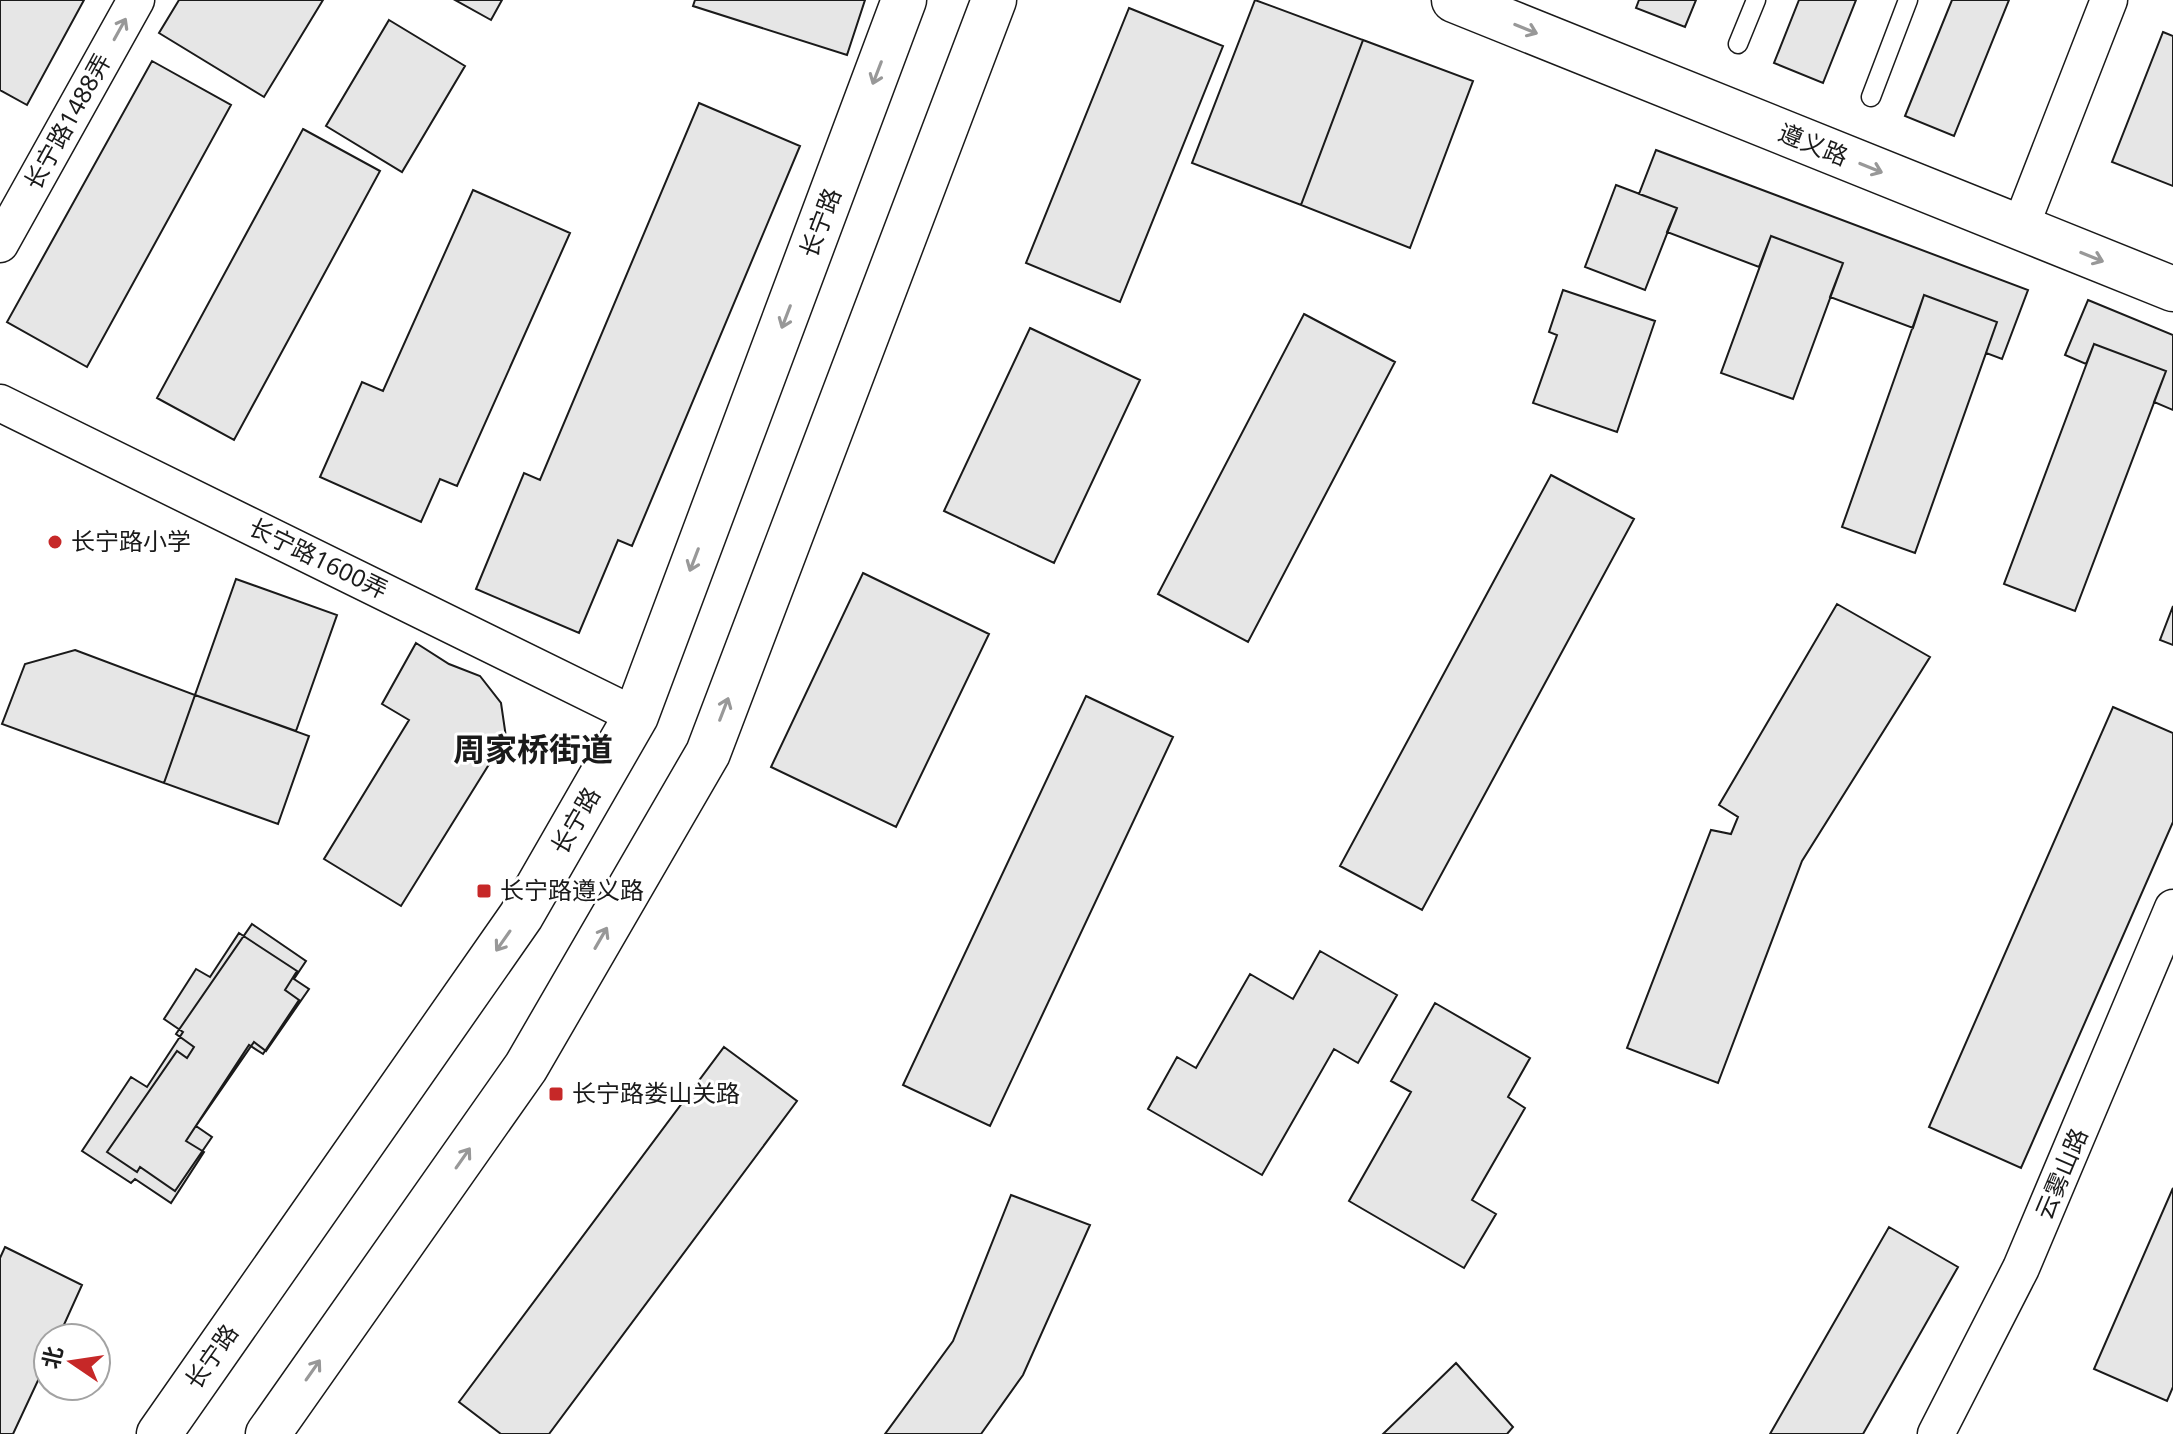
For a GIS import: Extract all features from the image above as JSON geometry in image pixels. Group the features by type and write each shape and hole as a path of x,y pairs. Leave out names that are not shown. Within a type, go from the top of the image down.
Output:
{"main road":[{"name":"长宁路","path":"159,1434 521,916 636,716 904,0"},
{"path":"268,1434 526,1067 708,753 994,0"},
{"name":"遵义路","path":"1454,0 2173,289"}],"street":[{"name":"长宁路1488弄","path":"0,244 136,0"},
{"path":"2020,228 2109,0"},
{"name":"长宁路1600弄","path":"0,403 636,716"},
{"name":"云雾山路","path":"1936,1434 2021,1268 2173,908"}],"lane":[{"path":"1738,44 1756,0"},
{"path":"1871,97 1908,0"}],"building":[{"path":"0,0 84,0 27,105 0,90"},
{"path":"179,0 323,0 264,97 159,33"},
{"path":"455,0 502,0 491,20"},
{"path":"695,0 865,0 847,55 693,6"},
{"path":"1255,0 1363,40 1301,205 1192,163"},
{"path":"1639,0 1696,0 1685,27 1636,8"},
{"path":"1799,0 1856,0 1823,83 1774,63"},
{"path":"1952,0 2009,0 1954,136 1905,116"},
{"path":"1129,8 1223,46 1120,302 1026,263"},
{"path":"389,20 465,66 402,172 326,126"},
{"path":"2163,32 2173,36 2173,186 2112,162"},
{"path":"1363,40 1473,81 1410,248 1301,205"},
{"path":"152,61 231,105 87,367 7,322"},
{"path":"699,103 800,146 632,546 618,540 579,633 476,589 524,473 540,480"},
{"path":"303,129 380,171 234,440 157,398"},
{"path":"1656,150 2028,290 2002,359 1986,353 1997,322 1924,295 1913,328 1830,297 1843,263 1771,236 1759,267 1667,232 1677,208 1639,194"},
{"path":"1616,185 1677,208 1645,290 1585,267"},
{"path":"473,190 570,233 457,486 440,479 421,522 320,477 362,382 383,391"},
{"path":"1771,236 1843,263 1793,399 1721,373"},
{"path":"1563,290 1655,321 1617,432 1533,403 1557,335 1549,332"},
{"path":"1924,295 1997,322 1915,553 1842,527"},
{"path":"2088,300 2173,335 2173,410 2154,402 2166,371 2094,344 2086,364 2065,355"},
{"path":"1304,314 1395,362 1248,642 1158,594"},
{"path":"1030,328 1140,380 1054,563 944,511"},
{"path":"2094,344 2166,371 2075,611 2004,584"},
{"path":"1551,475 1634,519 1422,910 1340,866"},
{"path":"863,573 989,634 896,827 771,767"},
{"path":"236,579 337,615 296,731 195,695"},
{"path":"1837,604 1930,657 1802,861 1718,1083 1627,1048 1711,830 1731,834 1738,817 1719,805"},
{"path":"2173,606 2173,645 2160,640"},
{"path":"416,643 449,664 480,676 501,703 506,737 401,906 324,859 409,720 382,704"},
{"path":"75,650 195,695 164,783 2,724 25,664"},
{"path":"195,695 309,736 278,824 164,783"},
{"path":"1086,696 1173,737 990,1126 903,1085"},
{"path":"2113,707 2173,733 2173,822 2021,1168 1929,1127"},
{"path":"252,924 306,961 294,979 309,989 266,1051 254,1042 196,1126 212,1137 175,1191 140,1167 137,1172 107,1152 177,1051 187,1058 194,1047 176,1034"},
{"path":"239,933 297,971 285,990 299,1000 263,1054 249,1045 186,1141 204,1152 171,1203 135,1179 131,1183 82,1151 131,1077 147,1087 183,1032 164,1019 196,969 210,977"},
{"path":"1320,951 1397,995 1358,1063 1334,1049 1262,1175 1148,1109 1177,1057 1196,1068 1250,974 1293,999"},
{"path":"1435,1003 1530,1058 1508,1097 1525,1108 1472,1200 1496,1214 1464,1268 1349,1201 1411,1092 1391,1081"},
{"path":"724,1047 797,1101 549,1434 501,1434 459,1402"},
{"path":"2173,1188 2173,1387 2167,1401 2094,1369"},
{"path":"1011,1195 1090,1225 1023,1375 981,1434 885,1434 953,1341"},
{"path":"1889,1227 1958,1267 1863,1434 1770,1434"},
{"path":"5,1247 82,1285 65,1322 32,1322 32,1393 13,1434 0,1434 0,1258"},
{"path":"1456,1363 1513,1427 1507,1434 1383,1434"}],"place":[{"name":"长宁路小学","path":"55,542"},
{"name":"长宁路遵义路","path":"484,891"},
{"name":"长宁路娄山关路","path":"556,1094"}],"district":[{"name":"周家桥街道","path":"533,750"}]}
